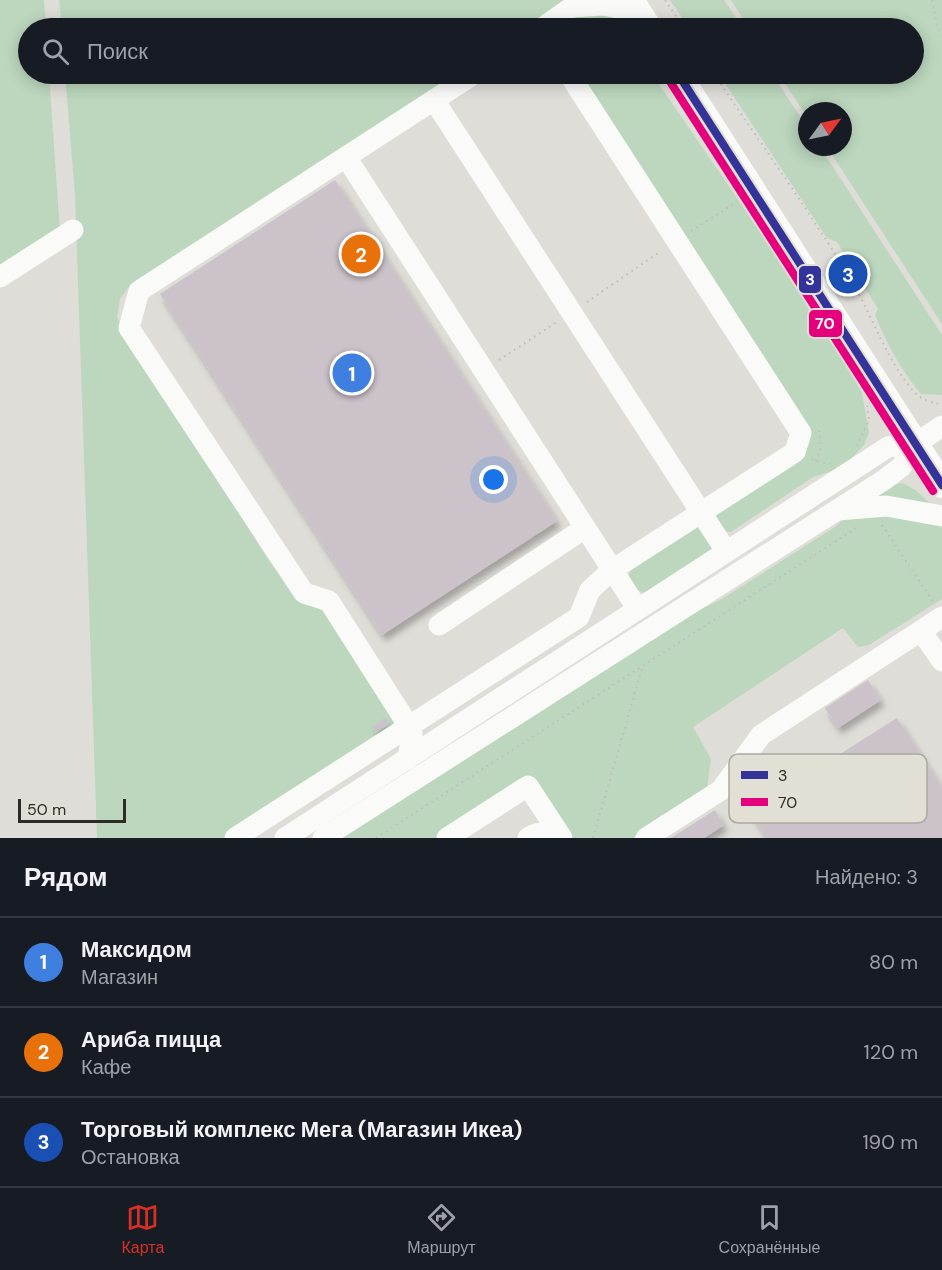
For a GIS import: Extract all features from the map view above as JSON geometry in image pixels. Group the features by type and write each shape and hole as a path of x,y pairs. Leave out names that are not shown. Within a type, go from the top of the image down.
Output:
{"main road":[{"path":"684,84 942,485"}],"street":[{"path":"555,18 574,4 603,5 639,13"},
{"path":"408,759 412,734 408,725 328,601 304,593 129,328 139,291 459,84"},
{"path":"236,838 408,725 579,617 590,590 612,570 701,512 798,442 677,240 576,84"},
{"path":"434,100 726,551"},
{"path":"346,157 637,608"},
{"path":"0,277 73,230"},
{"path":"324,838 901,467 916,444 942,426"},
{"path":"285,838 888,447 916,444"},
{"path":"834,510 886,506 942,516"},
{"path":"439,625 585,528"},
{"path":"747,754 761,735 921,631 939,611"},
{"path":"921,631 942,661"},
{"path":"646,838 721,790 729,779"},
{"path":"447,838 528,786 545,837"}],"path":[{"path":"665,0 677,18"},
{"path":"932,0 936,25 942,35"},
{"path":"721,84 848,274 872,316 885,348 905,378 918,395 936,404 942,402"},
{"path":"483,370 742,199"},
{"path":"851,450 858,445 869,420 867,404"},
{"path":"798,442 822,463 833,462"},
{"path":"376,838 866,522"},
{"path":"882,525 939,611"},
{"path":"593,838 643,665"}],"green space":[{"path":"0,0 44,0 45,18 18,18 18,84 50,84 61,247 0,285"},
{"path":"59,0 603,0 615,18 61,18"},
{"path":"670,0 724,0 736,18 682,18"},
{"path":"731,0 942,0 942,324 833,156 852,156 852,102 798,103 786,84 924,84 924,18 743,18"},
{"path":"66,84 442,84 128,288 120,299 117,318 267,558 292,592 332,616 399,728 229,838 97,838 75,195"},
{"path":"582,84 659,84 761,233 862,393 869,433 864,445 850,460 832,471 813,477 731,532 724,531 716,516 721,508 807,444"},
{"path":"726,84 779,84 798,113 798,156 826,156 942,335 942,395 921,394 907,376 875,315 878,309 837,242 827,238"},
{"path":"901,483 914,489 926,499 942,525 942,599 869,645 858,647 843,628 693,727 711,759 707,788 632,838 569,838 535,784 437,838 337,838 661,629 722,599 835,527 876,490"},
{"path":"695,525 703,529 713,548 647,593 632,585 629,578 630,570"}],"building":[{"path":"335,180 557,521 382,635 160,294"},
{"path":"868,680 881,700 838,728 825,708"},
{"path":"385,718 389,724 376,732 372,727"},
{"path":"897,718 920,754 840,754"},
{"path":"927,765 942,788 942,838 767,838 758,823 927,823"},
{"path":"715,810 724,825 704,838 671,838"}],"transit line":[{"name":"70","path":"672,84 933,491"},
{"name":"3","path":"684,84 942,485"}],"place":[{"name":"Ариба пицца","path":"361,254"},
{"name":"Торговый комплекс Мега (Магазин Икеа)","path":"848,274"},
{"name":"Максидом","path":"352,373"}]}
